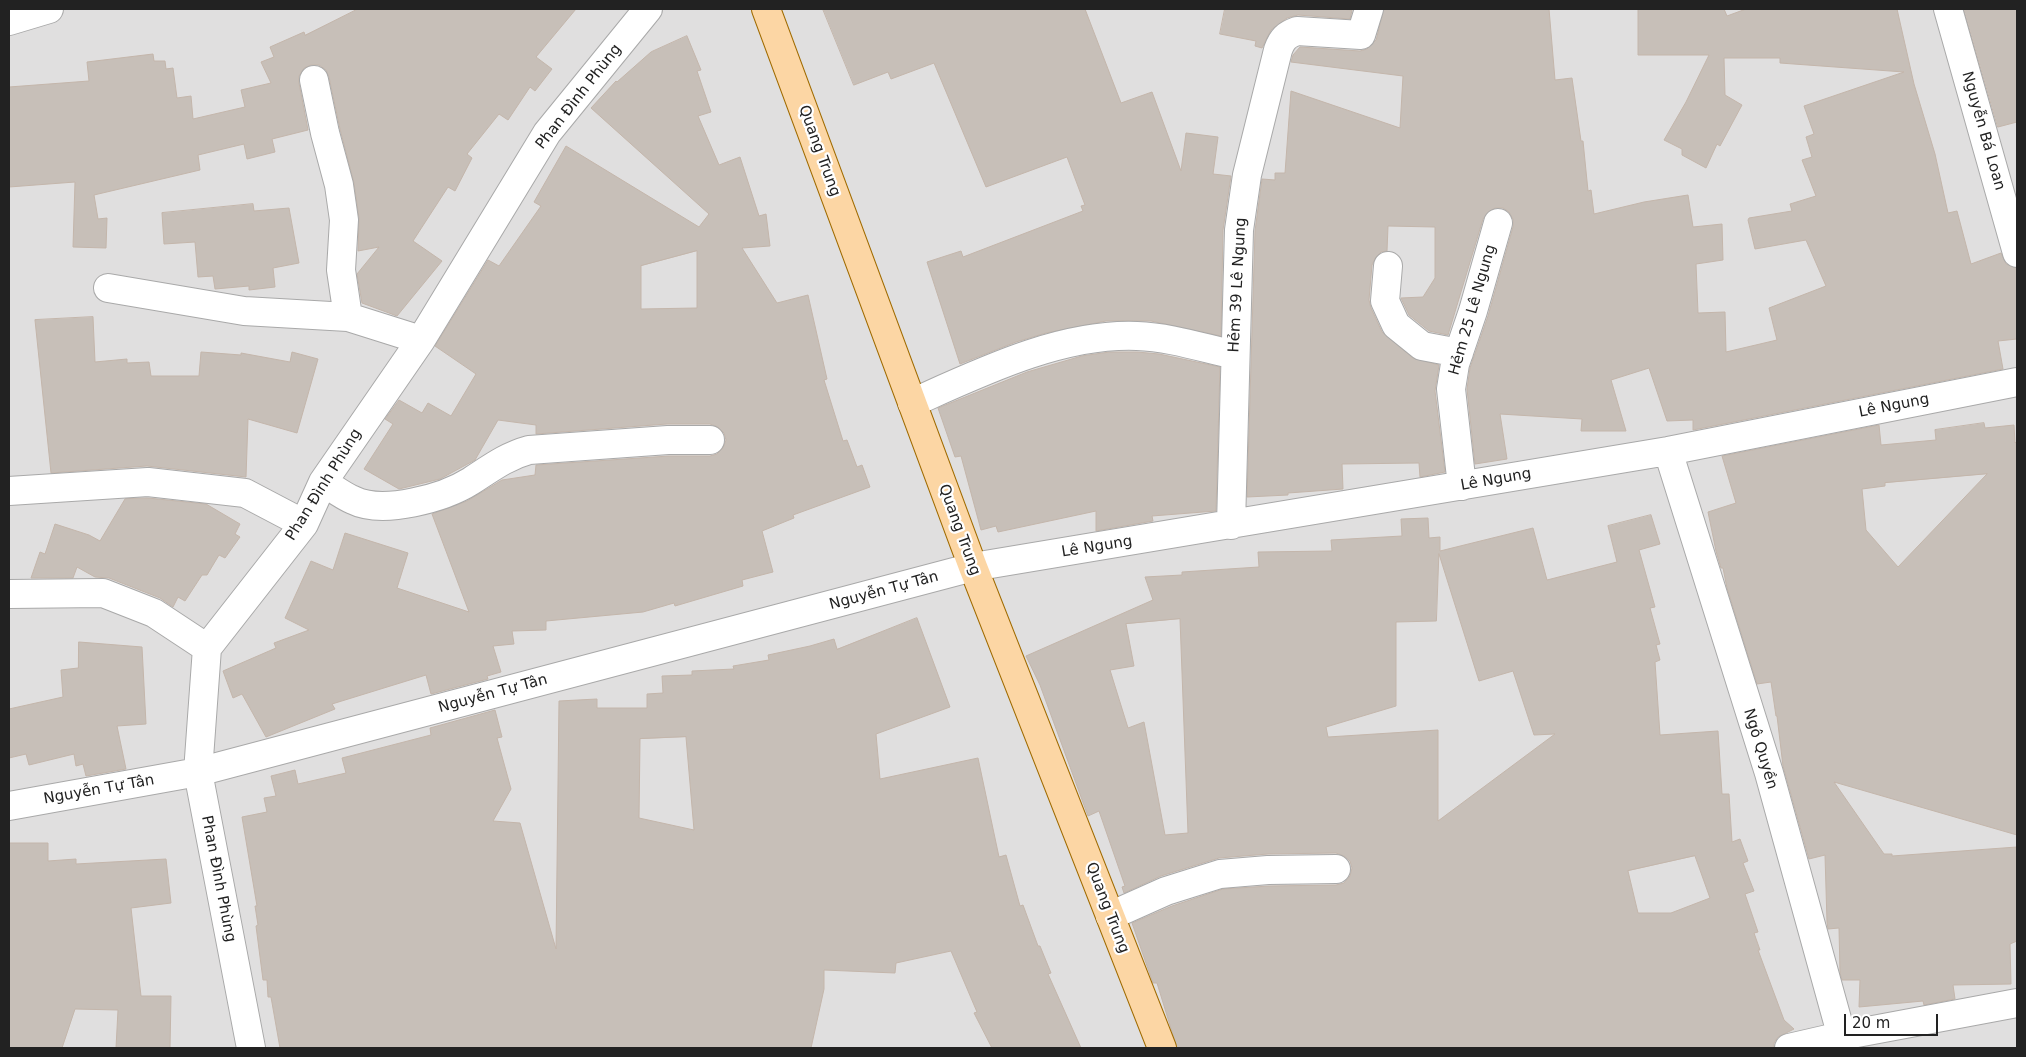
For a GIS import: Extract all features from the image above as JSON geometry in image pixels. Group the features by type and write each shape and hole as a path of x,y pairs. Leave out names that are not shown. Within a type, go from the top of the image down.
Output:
{"main road":[{"name":"Quang Trung","path":"766,9 973,567 1162,1048"}],"street":[{"path":"9,21 49,9"},
{"name":"Phan Đình Phùng","path":"251,1048 198,772 207,648 304,524 323,482 421,340 547,133 648,9"},
{"name":"Hẻm 39 Lê Ngung","path":"1231,525 1239,230 1247,175 1281,41 1287,34 1297,31 1361,35 1369,9"},
{"name":"Nguyễn Bá Loan","path":"1948,9 2017,252"},
{"path":"314,80 325,133 339,185 344,220 341,270 348,317"},
{"name":"Hẻm 25 Lê Ngung","path":"1462,486 1451,389 1452,375 1498,223"},
{"path":"1388,266 1385,301 1396,325 1422,346 1459,353"},
{"path":"108,288 244,311 348,317 421,340"},
{"path":"912,403 990,369 1073,342 1110,336 1140,336 1235,355"},
{"name":"Lê Ngung","path":"973,567 1668,451 2017,382"},
{"path":"323,482 354,501 377,507 439,496 470,482 513,454 529,450 668,440 710,440"},
{"name":"Ngô Quyền","path":"1668,451 1768,773 1843,1042"},
{"path":"9,491 148,482 245,493 304,524"},
{"name":"Nguyễn Tự Tân","path":"9,806 198,772 973,567"},
{"path":"9,594 103,593 154,613 207,648"},
{"path":"1110,916 1166,891 1220,874 1336,869"},
{"path":"1789,1048 1843,1042 2017,1003"}],"shaded area":[{"path":"9,9 2017,9 2017,1048 9,1048"}],"building":[{"path":"358,9 576,9 536,57 552,69 535,91 530,87 508,120 499,114 467,154 472,158 455,191 448,187 413,241 442,261 397,316 362,303 357,274 379,247 358,251 359,218 354,183 329,77 326,70 319,65 311,65 304,68 299,76 308,130 272,139 275,152 247,159 244,144 198,155 200,170 94,195 98,219 107,218 106,248 73,247 75,182 9,187 9,87 89,81 87,62 153,54 154,61 165,61 166,69 173,68 177,98 191,96 193,119 245,107 241,90 271,83 261,62 274,57 270,47 304,32 305,35"},
{"path":"823,9 1085,9 1121,103 1152,92 1181,171 1186,133 1218,137 1213,174 1231,176 1223,230 1221,336 1151,321 1106,321 1046,333 1016,342 960,364 927,262 961,251 963,257 1083,211 1081,206 1085,205 1067,157 986,187 934,63 891,79 888,72 854,85"},
{"path":"1225,9 1352,10 1350,19 1298,15 1287,18 1271,30 1262,48 1255,46 1256,41 1220,34"},
{"path":"1384,9 1549,9 1555,80 1572,78 1581,141 1583,141 1588,191 1591,190 1594,214 1644,202 1688,195 1693,227 1722,224 1723,260 1696,264 1698,313 1725,312 1726,352 1777,340 1769,308 1826,286 1806,240 1755,249 1748,220 1749,218 1792,211 1790,204 1816,196 1802,160 1812,157 1806,137 1814,134 1804,106 1904,72 1780,63 1780,58 1724,58 1725,95 1742,105 1720,146 1717,144 1706,168 1682,155 1682,149 1664,140 1686,102 1709,55 1638,55 1638,9 1724,9 1727,16 1746,9 1897,9 1914,84 1935,154 1948,213 1957,211 1971,264 2001,253 2006,264 2017,268 2017,339 1998,341 2003,369 1693,430 1693,420 1667,421 1649,368 1611,380 1626,431 1581,431 1582,419 1500,414 1507,459 1475,464 1467,389 1470,368 1488,316 1513,227 1513,219 1509,212 1503,208 1495,208 1488,212 1483,219 1448,335 1429,331 1409,315 1401,298 1423,297 1435,278 1435,227 1388,226 1387,251 1381,252 1372,265 1369,300 1382,332 1413,358 1439,365 1435,391 1445,472 1420,477 1419,463 1342,464 1343,489 1247,497 1255,231 1262,179 1275,180 1275,173 1285,173 1291,91 1400,128 1403,76 1291,62 1293,55 1300,47 1360,51 1367,49 1376,40"},
{"path":"1964,9 2017,9 2017,122 1998,127"},
{"path":"687,36 701,70 697,71 711,112 698,116 719,165 740,157 759,216 766,214 770,246 742,248 777,303 808,295 827,379 824,380 843,441 847,440 857,467 862,465 870,487 793,515 794,518 762,531 773,572 742,580 743,586 675,606 674,603 643,612 546,621 546,630 512,631 514,644 493,646 501,672 487,676 488,679 431,694 426,675 332,704 335,709 266,737 242,694 233,698 223,671 276,648 274,643 309,630 285,618 311,561 333,570 345,533 408,553 397,588 469,612 432,514 467,501 502,480 535,475 536,465 669,456 710,456 717,454 723,448 726,440 724,433 718,427 710,424 667,424 536,434 536,425 498,420 475,460 440,479 399,489 364,469 393,424 385,419 399,400 422,413 428,403 451,416 476,374 435,346 488,260 499,266 541,206 534,202 566,146 699,227 709,214 591,108 616,81 651,52","holes":["697,251 697,308 641,309 641,266"]},
{"path":"253,204 254,211 289,208 299,263 273,268 275,287 249,290 249,286 215,289 213,276 198,277 195,242 164,244 162,213"},
{"path":"93,317 95,362 127,359 127,363 149,362 151,376 199,376 201,352 241,355 241,353 290,362 292,352 318,359 297,433 248,419 246,477 147,466 51,473 35,320"},
{"path":"1110,352 1159,354 1220,367 1216,511 1152,516 1153,521 1096,531 1096,511 998,532 996,526 981,530 961,456 955,457 938,408 1027,372 1082,356"},
{"path":"1984,423 1985,428 2014,425 2015,443 2017,441 2017,835 1834,782 1884,854 1892,854 1892,856 2017,847 2017,941 2010,944 2011,984 1953,985 1955,999 1924,1005 1923,1001 1859,1007 1860,980 1842,980 1840,973 1839,928 1828,929 1825,855 1809,859 1783,766 1771,682 1757,684 1727,588 1723,568 1721,568 1716,551 1708,512 1736,503 1722,456 1879,425 1881,445 1936,440 1935,430","holes":["1987,474 1898,567 1866,530 1862,489 1885,486 1885,483"]},
{"path":"148,498 206,504 240,524 235,534 240,537 225,558 219,555 207,575 202,575 185,601 178,597 173,607 160,598 109,578 95,577 77,567 73,578 31,578 40,552 45,554 55,524 89,535 100,541 125,499"},
{"path":"1651,515 1660,544 1639,550 1655,607 1650,608 1660,644 1656,645 1660,660 1655,662 1660,735 1718,731 1722,794 1729,794 1732,842 1740,839 1748,861 1743,863 1754,891 1745,894 1758,932 1754,933 1760,950 1758,950 1784,1020 1794,1029 1778,1037 1774,1043 1774,1048 1177,1048 1157,983 1153,983 1132,923 1172,906 1223,889 1336,885 1344,883 1350,876 1352,868 1350,861 1336,853 1268,854 1219,858 1161,876 1124,893 1122,887 1125,886 1099,811 1088,816 1040,685 1026,656 1153,600 1145,577 1182,575 1182,572 1259,567 1258,552 1332,551 1331,540 1402,536 1401,519 1428,518 1429,538 1440,537 1440,551 1533,528 1547,580 1617,562 1608,526","holes":["1439,554 1479,681 1513,671 1534,735 1555,734 1438,821 1438,730 1328,737 1326,727 1396,706 1396,622 1436,621","1180,619 1188,833 1165,835 1144,722 1128,728 1110,670 1134,666 1126,624","1695,856 1710,898 1671,913 1638,913 1628,871"]},
{"path":"917,618 950,707 876,734 880,779 978,758 999,857 1006,855 1020,906 1023,905 1038,946 1040,946 1051,973 1048,974 1081,1048 992,1048 974,1013 977,1012 951,951 896,963 895,973 824,970 824,989 811,1048 280,1048 271,997 268,997 267,980 263,980 256,926 258,925 255,906 257,906 242,817 267,812 264,798 276,796 271,776 295,770 298,784 346,773 342,758 431,735 430,728 495,710 502,737 497,738 511,789 493,821 520,823 556,949 559,701 597,699 597,708 647,708 647,694 663,693 662,676 692,675 692,671 734,669 733,666 769,660 768,655 834,639 837,649","holes":["686,737 694,830 639,818 640,739"]},
{"path":"79,642 142,647 146,724 117,726 126,769 86,776 83,764 76,766 74,754 29,765 26,754 9,758 9,709 63,697 61,670 78,668"},
{"path":"9,843 48,843 48,861 76,859 76,864 166,859 171,903 131,908 141,996 171,996 170,1048 116,1048 118,1010 75,1009 62,1048 9,1048"}]}
